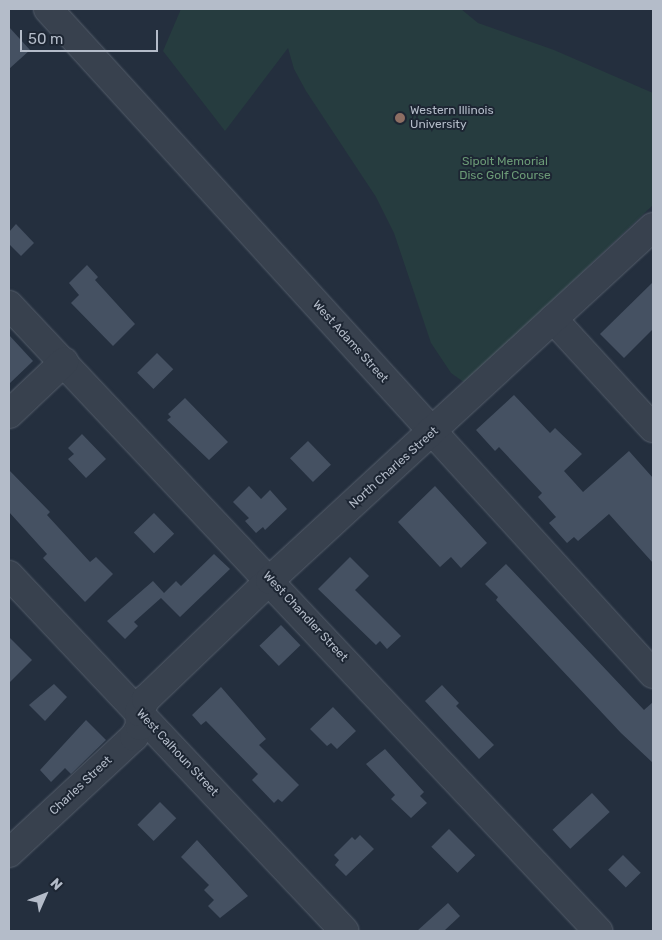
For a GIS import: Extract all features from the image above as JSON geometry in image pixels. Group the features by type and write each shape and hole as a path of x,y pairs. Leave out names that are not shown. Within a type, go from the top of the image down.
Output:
{"street":[{"name":"West Adams Street","path":"48,9 653,674"},
{"name":"North Charles Street","path":"139,712 146,700 270,580 433,432 552,319 653,227"},
{"name":"West Chandler Street","path":"9,304 598,931"},
{"path":"552,319 653,428"},
{"path":"9,414 64,362"},
{"name":"West Calhoun Street","path":"9,575 344,931"},
{"name":"Charles Street","path":"9,853 134,737 140,726 139,712"}],"green space":[{"name":"Sipolt Memorial Disc Golf Course","path":"181,9 461,9 478,23 554,50 653,93 653,205 465,383 451,373 431,343 394,233 376,197 306,91 294,69 288,48 225,131 163,51"}],"building":[{"path":"9,27 30,50 9,69"},
{"path":"16,224 34,243 21,256 9,244 9,232"},
{"path":"87,265 98,277 95,280 135,324 113,346 71,303 79,295 69,283"},
{"path":"653,282 653,329 624,358 600,334"},
{"path":"9,335 33,361 9,384"},
{"path":"157,353 173,369 153,389 137,373"},
{"path":"514,395 550,433 555,428 582,454 564,471 583,492 629,451 653,478 653,563 609,514 578,541 574,537 567,543 549,523 556,517 538,497 542,493 499,447 495,451 476,430"},
{"path":"185,398 228,442 209,460 167,420 171,417 168,414"},
{"path":"82,434 106,459 86,478 68,459 74,454 68,448"},
{"path":"308,441 331,465 313,482 290,458"},
{"path":"9,470 50,512 47,515 90,562 96,557 113,574 85,602 43,558 47,554 9,512"},
{"path":"249,486 261,499 270,490 287,509 265,530 263,527 256,533 245,521 249,518 233,502"},
{"path":"435,486 487,543 461,568 451,557 440,567 398,522"},
{"path":"154,513 174,534 154,553 134,532"},
{"path":"214,554 230,569 180,617 161,598 134,622 138,626 125,639 107,621 153,581 164,593 176,581 181,586"},
{"path":"350,557 369,576 355,590 401,636 387,649 380,641 376,645 318,589"},
{"path":"506,564 644,710 653,702 653,763 621,733 496,600 498,597 485,584"},
{"path":"281,625 300,645 279,666 259,646"},
{"path":"9,637 32,660 9,683"},
{"path":"54,684 67,697 45,721 29,705"},
{"path":"442,685 459,703 456,706 494,745 479,759 425,701"},
{"path":"221,687 266,739 259,745 299,785 282,802 278,799 274,803 252,780 258,774 206,721 201,725 192,715"},
{"path":"333,707 356,731 337,749 331,743 327,746 310,729"},
{"path":"86,720 106,740 71,774 65,768 51,782 40,770"},
{"path":"385,749 424,792 420,796 427,803 411,818 391,799 395,795 366,764"},
{"path":"592,793 610,812 570,849 553,830"},
{"path":"160,802 176,818 154,841 137,825"},
{"path":"449,829 475,855 457,873 431,847"},
{"path":"360,835 374,849 346,876 335,865 339,860 334,855 352,837 355,840"},
{"path":"197,840 248,896 220,918 208,906 214,900 204,890 209,885 181,857"},
{"path":"623,855 641,873 626,888 608,870"},
{"path":"448,903 460,916 444,931 417,931"}],"place":[{"name":"Western Illinois University","path":"400,118"}]}
